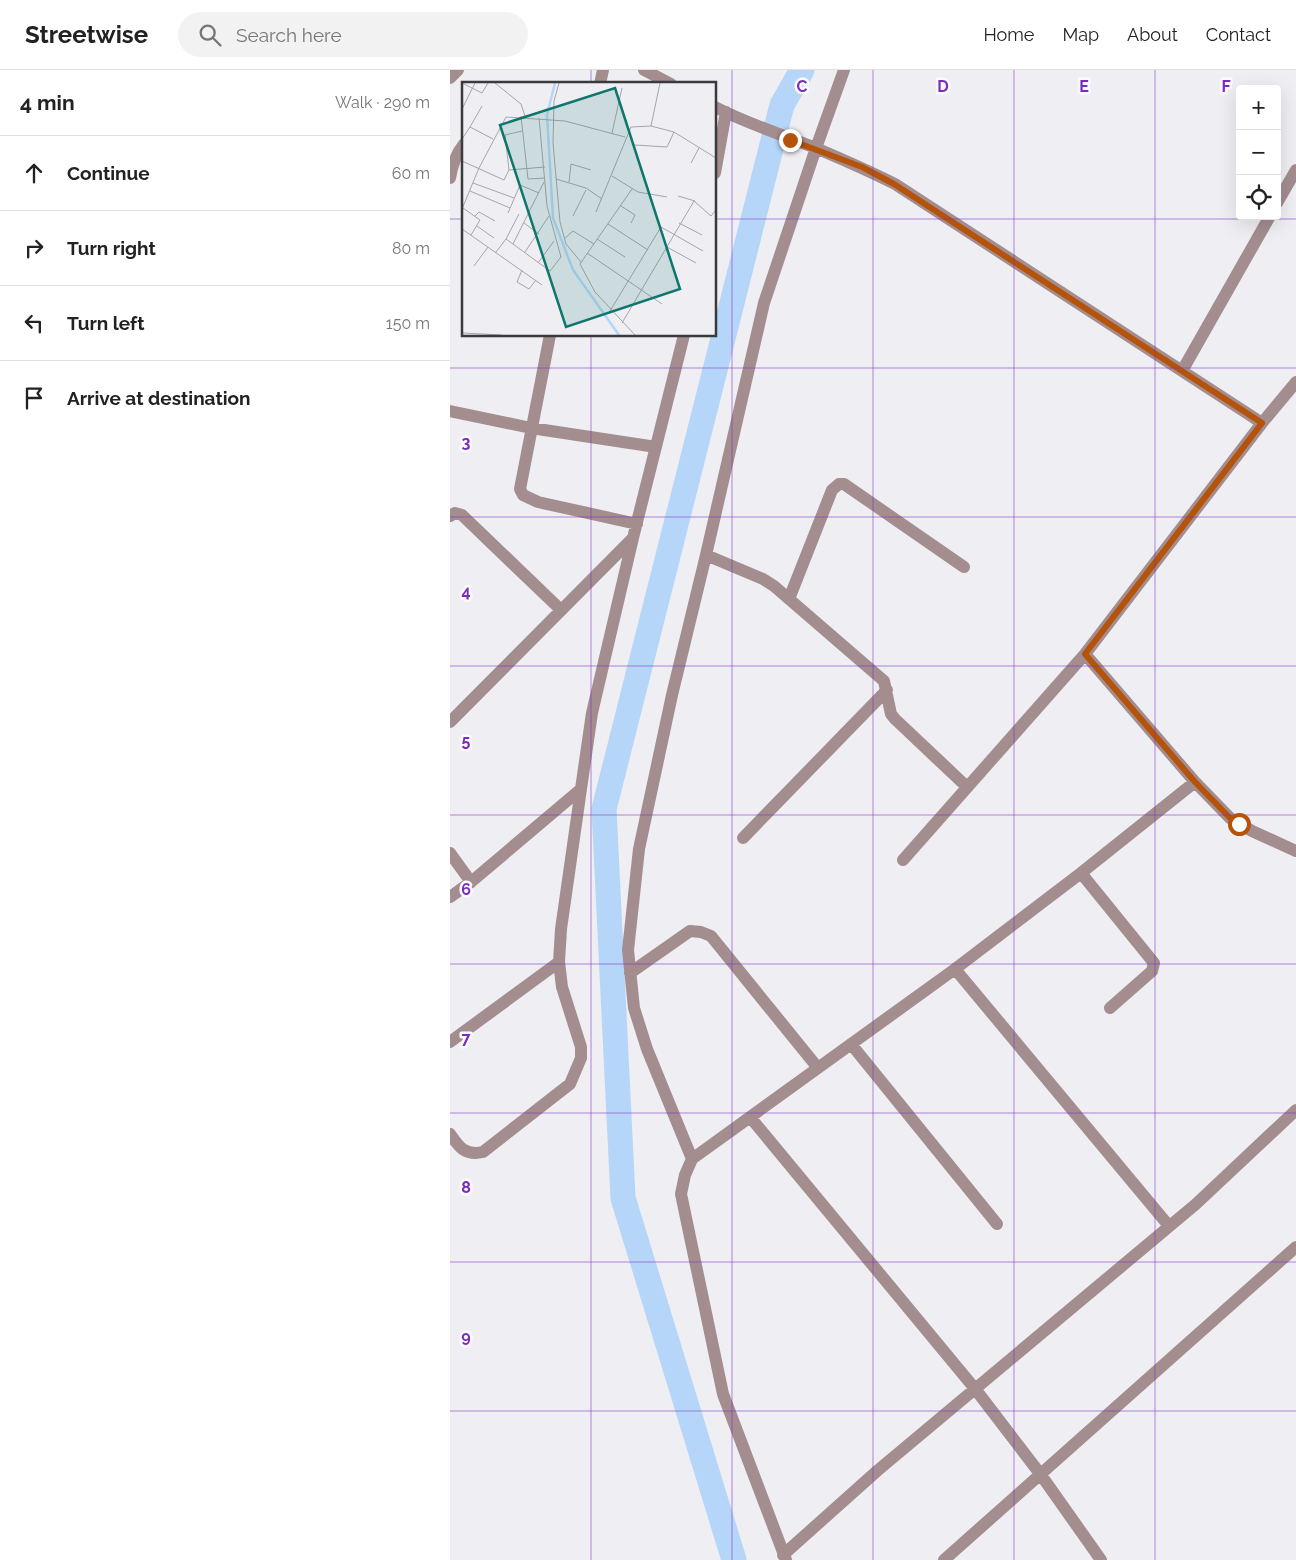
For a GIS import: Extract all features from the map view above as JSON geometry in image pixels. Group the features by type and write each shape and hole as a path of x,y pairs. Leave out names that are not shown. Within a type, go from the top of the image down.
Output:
{"street":[{"path":"450,78 458,70"},
{"path":"644,70 667,82"},
{"path":"692,1159 647,1049 634,1008 628,950 639,849 672,695 764,303 844,70"},
{"path":"716,160 720,110 744,122 862,167 894,184 1262,423"},
{"path":"450,178 456,158 462,148"},
{"path":"1281,196 1296,170"},
{"path":"1182,371 1268,220"},
{"path":"550,336 520,489 523,495 538,502 637,524"},
{"path":"450,1134 459,1146 467,1152 474,1154 483,1152 570,1084 579,1064 581,1047 562,986 559,962 561,929 580,789 592,713 633,538 684,336"},
{"path":"903,860 1085,654 1262,423 1296,382"},
{"path":"450,411 531,428 656,447"},
{"path":"789,599 832,490 839,484 844,484 964,567"},
{"path":"450,516 454,513 462,515 561,610"},
{"path":"450,722 633,538"},
{"path":"706,554 763,579 884,681 892,714 967,787"},
{"path":"1085,654 1195,782 1235,821 1296,851"},
{"path":"743,838 887,690"},
{"path":"1195,782 1081,873 955,969 692,1159 685,1175 682,1194 723,1394 785,1558 877,1472 1196,1204 1296,1110"},
{"path":"450,897 471,882 580,789"},
{"path":"450,853 471,882"},
{"path":"1081,873 1154,963 1152,970 1110,1008"},
{"path":"630,973 690,931 701,932 711,936 818,1068"},
{"path":"450,1042 559,962"},
{"path":"955,969 1169,1226"},
{"path":"851,1044 997,1224"},
{"path":"750,1117 976,1390 1041,1475 1101,1560"},
{"path":"944,1560 1296,1247"}],"waterway":[{"path":"734,1560 623,1198 604,809 782,105 802,70"}],"route":[{"path":"790,140 816,148 862,167 894,184 1262,423 1085,654 1195,782 1230,818 1239,824"}]}
